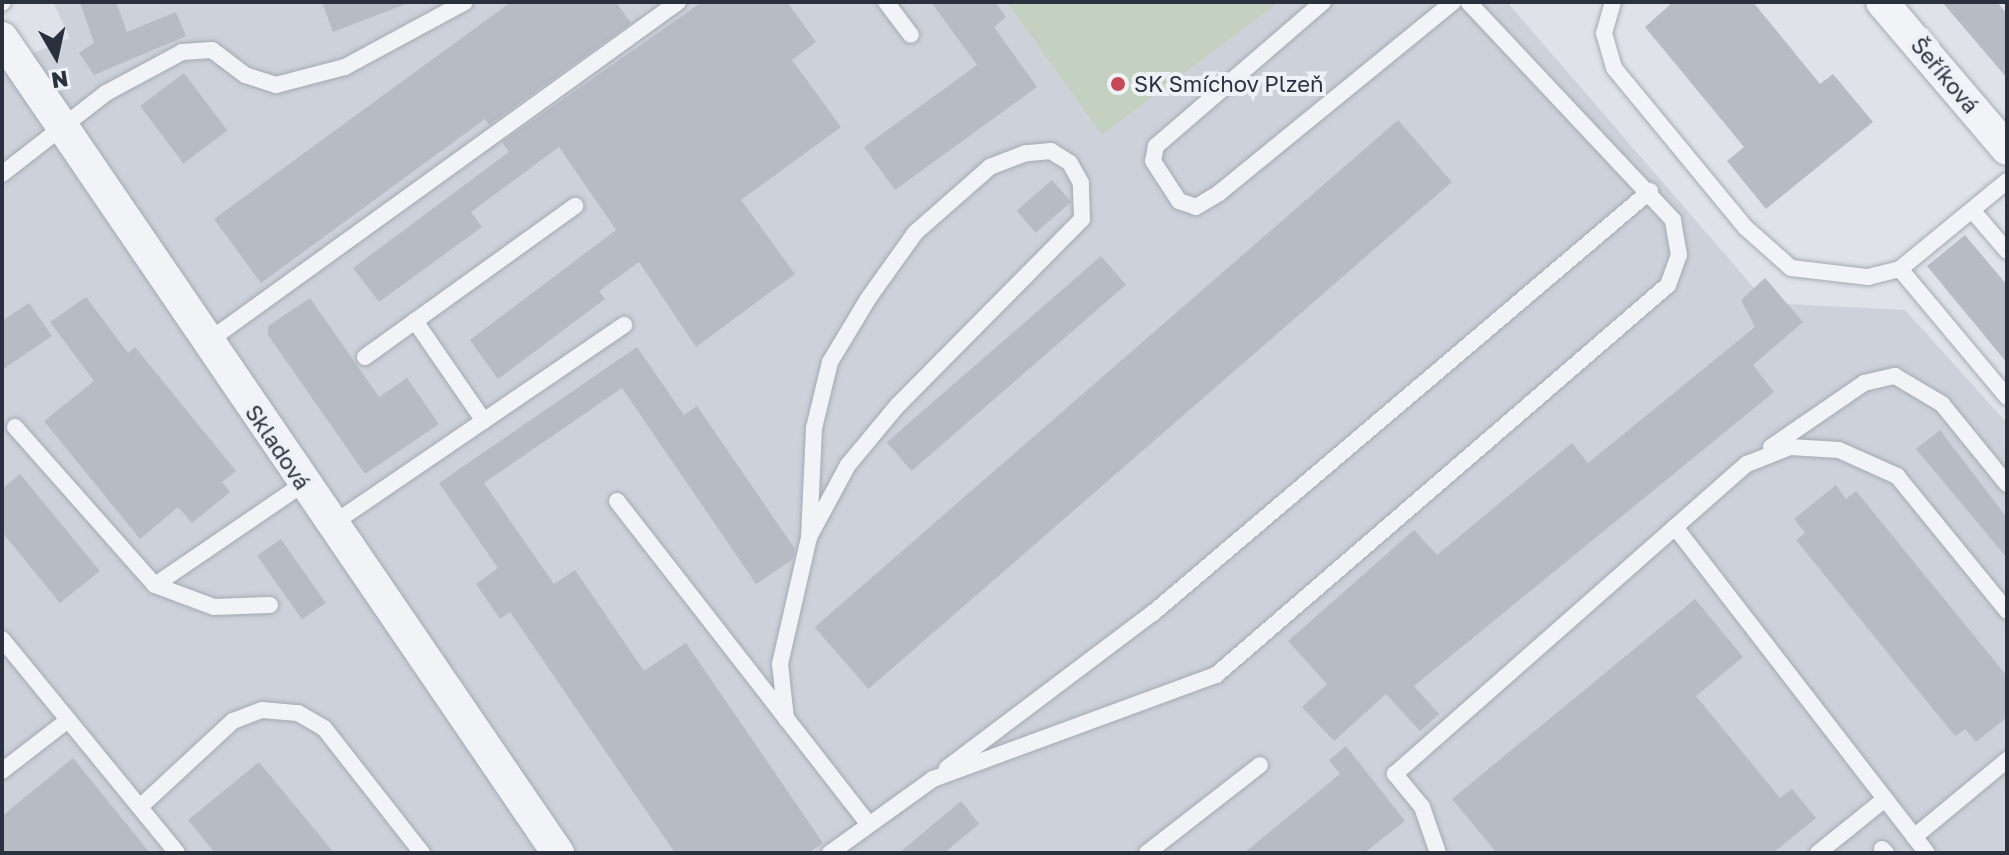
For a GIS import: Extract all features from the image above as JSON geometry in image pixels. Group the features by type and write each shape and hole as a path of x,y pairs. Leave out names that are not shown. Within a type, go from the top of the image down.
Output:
{"street":[{"name":"Šeříková","path":"1882,2 2007,149"},
{"name":"Skladová","path":"2,38 303,484 558,853"}],"lane":[{"path":"2,174 62,126 182,52 212,50 245,75 276,85 345,67 465,2"},
{"path":"207,342 678,2"},
{"path":"886,2 911,35"},
{"path":"1323,2 1156,146 1153,161 1179,201 1196,207 1219,193 1453,2"},
{"path":"933,779 1216,675 1668,285 1679,255 1673,220 1650,191 1468,2"},
{"path":"1613,2 1604,33 1614,68 1746,228 1791,268 1868,277 1900,269 2007,181"},
{"path":"786,719 780,664 809,537 814,428 830,362 868,299 915,233 990,167 1026,153 1051,151 1070,163 1081,183 1082,219 897,406 848,465 809,537"},
{"path":"830,853 1153,613 1650,191"},
{"path":"365,357 575,206"},
{"path":"1972,210 2007,251"},
{"path":"1900,269 2007,397"},
{"path":"415,321 484,421"},
{"path":"331,525 624,325"},
{"path":"1438,853 1422,807 1395,774 1747,464 1864,383 1895,376 1942,404 2007,484"},
{"path":"15,427 155,585 214,607 270,605"},
{"path":"1747,464 1790,447 1839,450 1897,476 2007,611"},
{"path":"155,585 303,484"},
{"path":"617,501 869,825"},
{"path":"1675,527 1927,853"},
{"path":"2,639 177,853"},
{"path":"140,807 233,721 262,710 298,713 324,728 422,853"},
{"path":"2,771 68,720"},
{"path":"1914,837 2007,760"},
{"path":"1147,853 1260,765"},
{"path":"1818,853 1885,799"}],"shaded area":[{"path":"53,2 1006,2 1102,135 1280,2 1507,2 1754,288 1765,278 1787,304 1905,310 2007,423 2007,853 2,853 2,66 70,38"}],"green space":[{"name":"SK Smíchov Plzeň","path":"1006,2 1280,2 1102,135"}],"building":[{"path":"80,2 116,2 127,32 176,12 186,36 94,75 79,53 94,43"},
{"path":"322,2 406,2 406,4 333,32"},
{"path":"511,2 616,2 631,23 489,125 485,119 261,283 214,219"},
{"path":"702,2 787,2 816,42 792,60 841,127 741,200 795,274 696,347 639,262 599,291 605,299 498,379 470,340 616,230 559,147 471,212 482,227 379,302 353,268 509,152 502,142"},
{"path":"931,2 995,2 1006,17 994,27 1037,87 895,190 864,147 977,65"},
{"path":"1673,2 1753,2 1820,84 1833,74 1873,122 1766,209 1727,161 1744,147 1645,27"},
{"path":"1942,2 1997,2 2007,14 2007,78"},
{"path":"184,73 227,131 183,164 140,106"},
{"path":"1398,120 1452,182 868,689 815,627"},
{"path":"1052,180 1071,202 1036,233 1017,211"},
{"path":"1965,235 2007,285 2007,363 1927,266"},
{"path":"1101,256 1126,285 912,471 887,442"},
{"path":"1765,278 1803,322 1753,365 1774,392 1414,686 1439,714 1420,731 1386,694 1334,741 1302,707 1327,684 1288,641 1414,530 1437,555 1572,443 1588,463 1755,327 1741,300"},
{"path":"86,297 128,353 135,347 236,471 222,482 230,492 192,523 178,507 140,539 44,421 94,381 50,322"},
{"path":"310,298 379,397 407,378 439,424 365,474 268,335 268,326"},
{"path":"29,303 52,336 2,370 2,321"},
{"path":"637,347 684,415 697,406 795,549 793,559 756,584 622,388 484,483 554,584 575,570 644,671 686,643 823,843 808,853 675,853 510,612 500,619 476,584 498,568 439,483"},
{"path":"1940,430 2007,518 2007,558 1916,449"},
{"path":"20,474 100,571 60,603 2,532 2,489"},
{"path":"1836,485 1846,499 1856,491 2007,676 2007,717 1976,742 1965,729 1955,736 1796,540 1805,533 1794,519"},
{"path":"281,539 326,603 302,620 257,556"},
{"path":"1695,599 1743,657 1696,696 1780,798 1792,789 1816,818 1773,853 1497,853 1452,799"},
{"path":"1346,746 1405,821 1364,853 1244,853 1340,774 1329,760"},
{"path":"73,758 150,853 2,853 2,816"},
{"path":"259,762 334,853 215,853 188,820"},
{"path":"961,801 979,824 944,853 899,853"}],"place":[{"name":"SK Smíchov Plzeň","path":"1118,84"}]}
